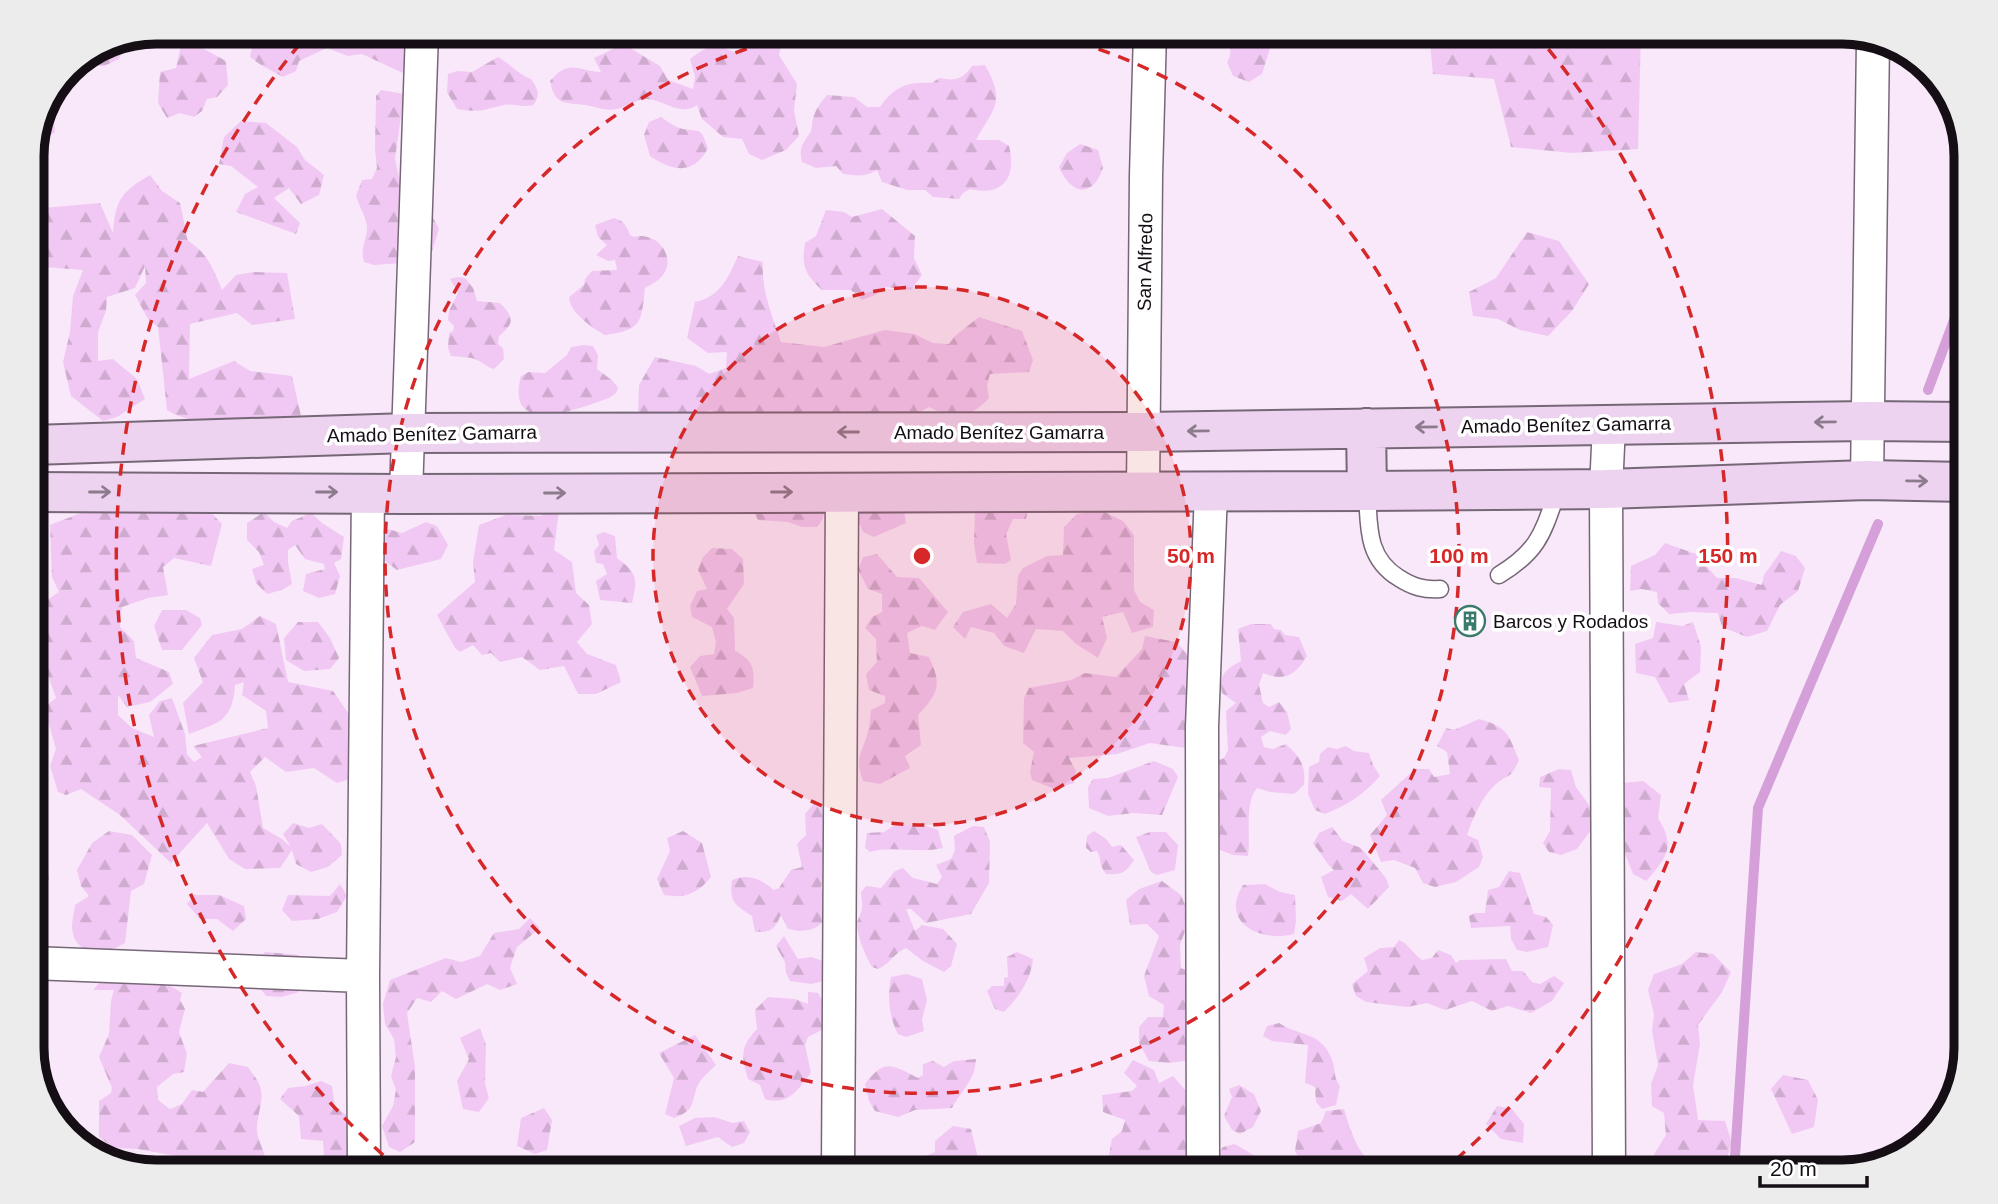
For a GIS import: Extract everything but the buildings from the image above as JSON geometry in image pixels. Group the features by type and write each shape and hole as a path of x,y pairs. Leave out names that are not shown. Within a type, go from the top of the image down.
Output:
{"main road":[{"name":"Amado Benítez Gamarra","path":"44,445 408,433 1143,432 1954,422"},
{"path":"1366,428 1367,491"},
{"path":"44,492 406,494 1367,491 1606,489 1867,480 1954,482"}],"street":[{"path":"406,494 422,44"},
{"name":"San Alfredo","path":"1143,492 1150,44"},
{"path":"1867,480 1872,48"},
{"path":"1609,425 1606,489 1609,1160"},
{"path":"1203,1160 1202,727 1210,491"},
{"path":"364,1160 368,492"},
{"path":"838,1160 842,492"},
{"path":"44,963 363,976"}],"lane":[{"path":"1499,575 1519,563 1541,538 1558,489"},
{"path":"1367,491 1370,537 1384,568 1421,590 1440,589"}],"green space":[{"path":"181,44 190,44 226,61 228,85 217,97 207,99 202,111 194,117 180,113 167,118 158,103 160,72 176,68"},
{"path":"253,44 403,44 408,56 403,73 362,54 348,56 327,48 299,61 296,71 283,77 250,57"},
{"path":"747,44 781,44 779,55 797,84 794,110 799,136 786,150 762,160 749,154 742,139 723,137 702,119 697,105 678,109 647,99 617,109 606,109 559,100 550,81 568,68 601,72 594,58 617,47 630,48 660,66 668,80 693,89 695,77 690,59 713,47 738,54 746,49"},
{"path":"1228,44 1271,45 1262,74 1249,82 1233,76 1227,62 1230,50"},
{"path":"1430,44 1641,44 1638,149 1572,153 1511,147 1494,79 1433,74"},
{"path":"122,49 119,59 104,66 89,66"},
{"path":"498,57 531,79 538,92 533,105 508,105 477,111 457,109 447,92 448,74 457,71 472,72"},
{"path":"985,65 996,97 992,112 976,140 999,140 1009,146 1011,167 1005,182 999,187 981,191 970,189 959,199 933,197 925,190 907,190 882,182 877,170 865,175 852,175 843,174 836,166 816,168 802,162 802,145 811,131 817,109 827,95 854,97 867,107 880,107 891,94 902,87 915,83 932,83 939,78 958,78 972,66"},
{"path":"381,90 404,94 395,159 405,207 432,216 439,229 429,261 374,265 364,262 367,225 356,196 362,180 372,179 377,168 376,96"},
{"path":"53,112 55,132 46,138"},
{"path":"661,117 677,127 702,134 708,148 696,163 689,167 674,167 650,156 644,135 649,122"},
{"path":"241,121 266,123 297,147 305,160 324,175 319,195 301,204 289,188 274,198 300,223 296,234 236,212 245,194 258,187 231,166 219,164 224,137"},
{"path":"1080,144 1098,150 1103,168 1093,185 1081,190 1069,183 1059,167 1067,153"},
{"path":"150,175 162,191 180,203 188,241 205,256 222,290 236,275 254,272 287,273 295,319 252,325 237,313 190,324 189,379 234,361 250,371 292,376 301,416 251,423 215,424 182,417 167,410 158,327 148,319 135,295 146,283 145,266 135,288 107,297 106,311 98,332 98,361 113,359 137,379 145,399 117,417 103,421 71,396 63,362 70,332 73,296 83,270 44,267 44,208 100,203 113,233 118,204 133,186"},
{"path":"882,209 915,236 914,258 922,275 911,290 886,287 862,300 851,290 822,290 806,269 804,251 805,243 816,236 826,210 844,212 852,217"},
{"path":"614,218 625,224 630,235 657,241 666,253 667,268 657,281 645,288 638,322 627,330 605,335 577,314 569,297 584,285 585,279 592,271 617,270 615,260 608,261 596,255 607,245 598,237 595,225"},
{"path":"1527,232 1559,241 1589,284 1572,311 1548,336 1520,330 1498,319 1473,316 1469,292 1496,278"},
{"path":"738,256 763,262 765,292 781,342 824,347 885,330 914,334 933,343 949,344 979,317 1022,331 1033,360 1029,372 990,374 987,386 989,398 968,414 946,414 929,407 897,424 728,419 710,410 698,418 657,421 638,411 639,385 655,357 696,366 709,374 726,368 727,352 708,353 687,338 695,302 717,291 727,279"},
{"path":"465,278 473,288 477,301 500,303 510,316 510,324 499,336 498,344 503,348 504,359 494,369 474,359 451,356 448,348 449,333 454,326 448,320 449,311 458,293 450,279"},
{"path":"593,346 598,355 597,369 613,381 618,388 616,393 609,398 564,412 534,413 524,407 519,395 521,376 529,372 545,373 567,355 571,347"},
{"path":"821,498 824,514 817,527 758,520 752,507"},
{"path":"867,500 903,505 906,523 874,537 863,532 855,513"},
{"path":"547,503 559,510 554,550 572,562 576,593 589,605 592,624 577,642 587,654 616,665 621,682 596,694 578,694 564,666 540,670 522,657 500,662 491,653 482,655 473,645 460,652 455,648 437,615 475,582 473,562 479,525 506,515 542,516"},
{"path":"204,505 222,524 211,566 174,558 163,567 168,595 148,598 122,607 120,627 134,641 136,658 169,672 173,684 150,702 127,707 118,695 118,715 132,728 154,737 149,715 160,701 172,698 185,734 187,754 194,762 202,757 193,746 268,728 266,711 242,695 244,682 235,685 231,706 222,719 189,734 183,703 203,682 194,658 212,635 242,629 260,616 276,624 288,682 333,691 351,717 356,777 337,783 314,768 286,772 265,757 250,772 256,786 263,828 291,847 283,834 293,823 309,828 322,824 341,844 342,855 328,867 311,872 296,864 292,850 280,868 245,869 229,859 207,823 171,863 120,815 81,789 66,795 58,792 50,766 56,749 44,707 56,698 44,665 44,602 59,592 52,577 50,525 91,509 146,512 165,506"},
{"path":"975,510 1028,510 1026,519 1013,519 1006,534 1011,560 1005,564 977,563 974,544"},
{"path":"1100,510 1123,521 1134,535 1134,590 1140,602 1154,610 1153,627 1132,633 1123,612 1102,617 1107,638 1098,658 1076,644 1063,631 1036,629 1024,653 1004,646 994,633 971,627 965,639 953,627 963,612 991,604 1007,618 1016,604 1018,576 1023,568 1047,556 1063,555 1064,527 1077,514"},
{"path":"264,512 274,522 287,528 292,521 311,513 344,537 341,559 334,563 340,576 335,594 319,598 303,591 306,574 325,569 324,564 305,559 295,545 288,550 292,584 267,594 256,583 252,569 264,565 259,552 247,540 247,523"},
{"path":"426,522 437,526 448,545 441,559 397,570 377,555 381,533 388,529 402,533"},
{"path":"604,532 615,536 617,558 629,568 634,577 632,603 600,600 596,581 607,574 603,564 596,563 594,551 599,545 596,535"},
{"path":"1665,543 1696,554 1717,578 1736,578 1762,585 1764,575 1781,551 1796,556 1805,568 1798,591 1780,605 1767,631 1747,637 1722,627 1718,613 1669,614 1658,603 1657,592 1641,589 1630,591 1631,566 1655,555"},
{"path":"712,548 732,549 743,559 744,584 727,609 734,618 735,651 749,661 754,681 753,688 737,693 702,696 690,667 700,656 714,654 716,642 712,627 692,617 690,606 697,591 707,589 698,570 703,557"},
{"path":"877,554 897,577 919,578 948,612 935,630 922,626 907,633 910,653 929,657 936,674 936,688 918,715 921,745 905,756 910,768 880,784 863,781 859,761 869,729 871,710 885,703 885,696 869,690 866,674 877,662 876,639 865,628 872,617 882,612 882,594 868,589 858,570 863,557"},
{"path":"162,610 186,610 200,618 202,625 182,650 162,650 154,626"},
{"path":"298,622 318,622 330,638 339,658 330,669 304,671 286,660 284,638"},
{"path":"1656,622 1682,626 1693,622 1701,647 1700,672 1684,684 1689,700 1669,703 1655,677 1636,673 1635,644 1653,638"},
{"path":"1251,624 1271,624 1285,635 1299,637 1307,656 1289,675 1277,677 1263,673 1259,685 1263,703 1269,707 1279,702 1287,712 1291,729 1286,735 1270,731 1261,737 1264,747 1273,749 1286,744 1301,762 1304,785 1294,794 1257,788 1249,811 1248,856 1233,855 1218,849 1220,824 1214,814 1220,799 1211,782 1213,763 1224,758 1228,750 1226,711 1236,703 1222,693 1222,677 1227,670 1241,661 1238,629"},
{"path":"1145,636 1176,642 1192,659 1202,727 1185,748 1150,743 1117,754 1069,758 1076,771 1074,783 1054,789 1032,780 1030,772 1034,752 1023,743 1024,698 1029,688 1071,680 1085,673 1116,677 1142,649"},
{"path":"1479,719 1496,725 1506,733 1519,760 1511,774 1486,795 1469,828 1467,835 1478,840 1483,857 1479,867 1456,882 1435,887 1423,883 1415,868 1394,860 1381,862 1370,835 1387,815 1381,800 1415,769 1429,769 1434,777 1450,774 1447,752 1437,746 1446,728 1454,730"},
{"path":"1346,746 1354,751 1369,753 1380,776 1355,798 1325,814 1315,810 1308,794 1309,767 1319,762 1320,754 1328,747 1337,749"},
{"path":"1154,761 1173,769 1178,777 1162,815 1134,813 1108,816 1089,808 1088,787 1093,779 1108,778"},
{"path":"1559,769 1571,770 1576,787 1591,808 1591,830 1577,849 1561,855 1549,852 1543,843 1550,831 1551,788 1539,787 1540,777"},
{"path":"1643,781 1661,795 1658,818 1668,844 1664,858 1646,881 1633,874 1625,854 1607,837 1616,796 1624,783"},
{"path":"815,802 827,807 834,868 824,875 821,888 834,908 820,925 810,930 788,929 781,915 772,929 755,932 752,916 734,902 731,894 732,880 754,878 774,890 779,888 791,870 802,867 797,844 806,835 805,814"},
{"path":"896,824 926,826 938,830 943,848 870,852 865,848 867,833 884,832"},
{"path":"973,826 984,827 990,842 989,883 971,914 926,923 911,909 906,909 915,931 922,925 943,929 957,944 951,966 944,972 906,948 882,967 872,967 857,930 862,907 861,892 866,886 881,888 895,871 903,868 913,878 937,884 942,877 936,865 951,859 955,850 954,836"},
{"path":"1332,827 1343,841 1361,848 1386,878 1389,887 1368,909 1351,894 1342,901 1328,897 1321,877 1334,870 1313,844 1319,833"},
{"path":"109,831 132,835 152,855 144,884 131,891 125,943 109,950 92,951 79,945 72,928 75,905 89,896 81,886 77,870 92,843"},
{"path":"683,831 702,843 711,877 690,894 664,895 657,879 670,851 667,838"},
{"path":"1094,831 1112,847 1121,845 1134,860 1126,870 1106,874 1097,851 1091,852 1086,848 1087,836"},
{"path":"1150,832 1166,832 1178,845 1175,870 1157,875 1151,872 1136,837"},
{"path":"44,858 48,865 49,880 44,881"},
{"path":"1509,871 1520,873 1534,914 1546,917 1553,925 1548,947 1527,952 1517,950 1511,939 1510,926 1471,928 1469,916 1485,913 1488,890 1499,887"},
{"path":"1162,881 1181,895 1190,917 1180,945 1181,968 1200,976 1198,1059 1169,1063 1149,1061 1139,1043 1139,1027 1148,1017 1163,1017 1164,1005 1149,996 1144,976 1159,936 1147,924 1130,925 1126,900 1139,889"},
{"path":"340,884 347,896 337,912 318,919 292,921 282,910 288,895 330,896"},
{"path":"1265,884 1280,892 1295,895 1294,934 1281,936 1257,932 1240,920 1236,910 1237,898 1243,885"},
{"path":"194,895 219,895 244,906 246,919 233,931 217,919 200,919 187,904"},
{"path":"530,918 540,928 517,947 510,968 517,984 500,990 487,984 456,999 442,991 431,1002 417,998 407,1013 415,1067 415,1142 400,1152 389,1147 382,1126 393,1106 396,1090 391,1076 396,1057 394,1039 385,1024 383,1004 390,980 446,958 461,962 480,956 494,933 519,929"},
{"path":"784,936 798,959 811,957 823,961 823,981 811,984 790,981 785,962 776,946"},
{"path":"1399,940 1422,960 1432,958 1438,950 1451,955 1456,963 1460,960 1506,959 1512,971 1523,971 1532,982 1540,984 1554,976 1564,983 1552,1001 1531,1013 1508,1006 1492,1011 1472,1001 1445,1010 1427,1003 1407,1007 1366,1002 1356,996 1352,984 1368,971 1364,958 1380,948 1394,947"},
{"path":"265,952 299,955 306,981 299,992 282,997 266,996 254,980 256,965"},
{"path":"1017,952 1033,959 1032,967 1023,988 1004,1012 995,1009 987,991 992,986 1004,986 1004,978 1008,977 1007,957"},
{"path":"1696,952 1713,954 1731,972 1722,992 1698,1025 1700,1044 1693,1085 1698,1120 1725,1121 1732,1143 1726,1160 1650,1160 1666,1135 1664,1113 1652,1106 1651,1084 1658,1065 1652,1031 1654,1014 1648,990 1654,974 1682,964"},
{"path":"906,974 922,979 927,1000 922,1019 924,1031 906,1037 898,1034 895,1027 889,992 891,977"},
{"path":"112,979 161,980 182,993 180,1000 185,1009 179,1032 187,1054 184,1072 173,1074 157,1087 158,1100 170,1109 182,1104 192,1090 203,1092 229,1063 248,1067 260,1086 261,1103 257,1131 266,1160 192,1160 138,1149 113,1148 99,1137 99,1101 111,1093 112,1088 99,1057 109,1034 114,990 93,990 99,983"},
{"path":"808,992 818,993 825,1006 830,1026 808,1037 805,1045 811,1073 797,1090 780,1100 765,1099 760,1085 748,1079 743,1058 747,1041 757,1029 755,1010 768,997 795,999 808,1004"},
{"path":"1279,1023 1316,1039 1328,1051 1340,1086 1336,1105 1322,1109 1316,1102 1315,1087 1305,1083 1308,1045 1272,1041 1263,1036 1267,1026"},
{"path":"480,1028 486,1045 485,1084 489,1098 479,1112 463,1109 457,1081 469,1059 460,1038"},
{"path":"695,1035 716,1065 698,1084 689,1109 674,1118 665,1114 674,1078 659,1053"},
{"path":"976,1059 970,1080 952,1108 915,1110 898,1117 875,1111 869,1101 865,1084 883,1067 895,1067 918,1078 923,1075 923,1064 933,1061 944,1067 954,1061"},
{"path":"1133,1060 1154,1070 1159,1083 1173,1076 1197,1103 1202,1138 1183,1160 1107,1160 1112,1139 1122,1131 1125,1120 1103,1112 1102,1095 1132,1091 1137,1086 1124,1073"},
{"path":"1783,1075 1808,1080 1818,1100 1814,1127 1792,1134 1771,1089"},
{"path":"321,1081 332,1086 335,1107 352,1119 348,1150 352,1160 319,1160 324,1154 323,1141 301,1139 299,1116 280,1099 288,1088"},
{"path":"1239,1085 1254,1094 1261,1111 1253,1127 1240,1134 1232,1130 1224,1116 1232,1097 1229,1089"},
{"path":"1497,1106 1512,1109 1524,1124 1523,1143 1501,1139 1486,1124"},
{"path":"544,1108 552,1120 547,1150 535,1154 517,1146 521,1118"},
{"path":"1344,1109 1353,1136 1368,1160 1300,1160 1295,1151 1298,1131 1321,1123 1326,1111"},
{"path":"714,1117 733,1123 744,1121 750,1132 744,1143 732,1147 718,1137 686,1146 679,1126 695,1118"},
{"path":"953,1126 971,1129 977,1160 918,1160 935,1152 935,1141"},
{"path":"1234,1144 1262,1160 1217,1160 1217,1154 1223,1147"}],"waterway":[{"path":"1928,390 1954,320"},
{"path":"1735,1160 1758,808 1878,524"}],"place":[{"name":"Barcos y Rodados","path":"1470,621"}]}
